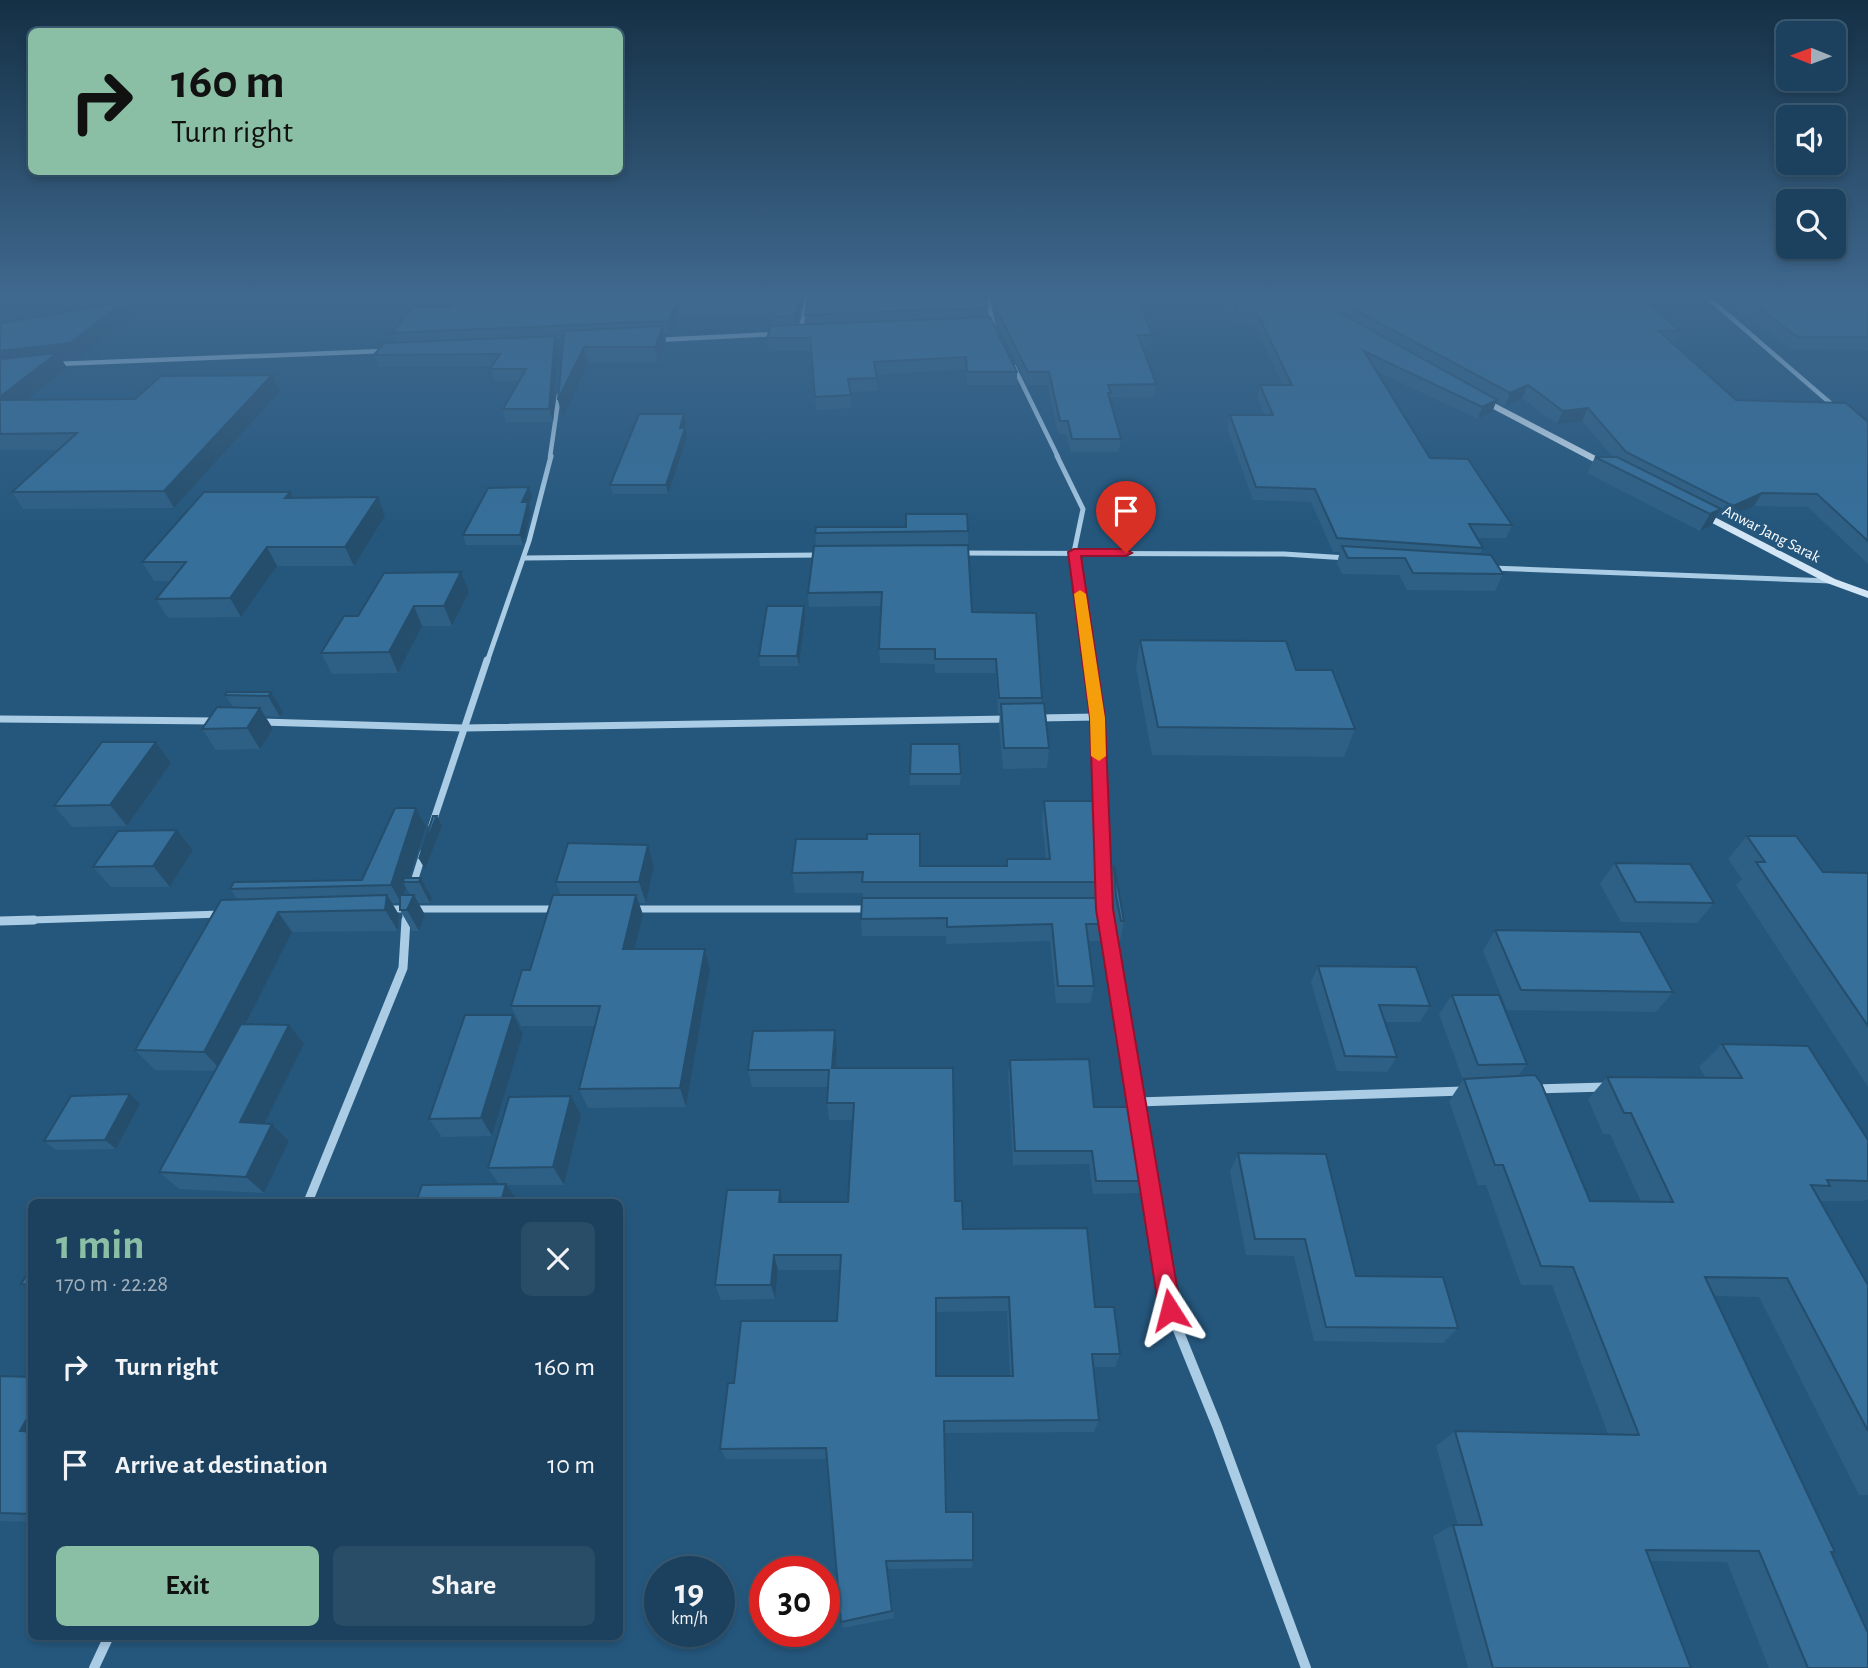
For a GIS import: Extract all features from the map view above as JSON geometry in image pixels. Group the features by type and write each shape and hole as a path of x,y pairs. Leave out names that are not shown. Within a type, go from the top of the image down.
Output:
{"main road":[{"path":"1474,396 1621,472"},
{"name":"Anwar Jang Sarak","path":"1682,504 1831,581 1868,596"}],"street":[{"path":"1017,373 1083,509 1074,552 1097,718 1104,909 1138,1102 1170,1310 1217,1426 1307,1668"},
{"path":"1796,373 1839,410"},
{"path":"430,831 463,728 525,558 557,429 561,381"},
{"path":"950,554 1284,554 1354,559"},
{"path":"525,558 827,555"},
{"path":"1479,567 1831,581"},
{"path":"1028,719 1097,718"},
{"path":"0,719 218,721"},
{"path":"259,722 463,728 1015,719"},
{"path":"309,1199 403,968 406,909 426,844"},
{"path":"379,910 573,909"},
{"path":"629,909 881,909"},
{"path":"1091,909 1104,909"},
{"path":"0,921 230,914"},
{"path":"1528,1089 1618,1086"},
{"path":"1138,1102 1476,1091"},
{"path":"94,1668 107,1640"}],"building":[{"path":"0,373 31,373 0,397"},
{"path":"524,373 552,373 549,409 503,409"},
{"path":"560,373 571,373 558,400"},
{"path":"813,373 876,373 877,378 848,379 851,395 815,397"},
{"path":"1049,373 1152,373 1156,384 1108,385 1121,439 1072,439 1068,421 1060,421"},
{"path":"1286,373 1377,373 1430,458 1468,459 1512,525 1469,524 1483,548 1337,538 1315,489 1256,487 1230,415 1273,415 1260,385 1292,385"},
{"path":"1410,373 1448,373 1497,400 1482,407"},
{"path":"1472,373 1706,373 1736,400 1846,403 1868,422 1868,541 1817,494 1762,493 1733,506 1626,452 1588,408 1563,411 1528,385 1510,393"},
{"path":"272,375 164,491 12,492 77,433 0,434 0,400 135,399 161,376"},
{"path":"639,414 684,414 680,428 685,428 666,485 610,485"},
{"path":"1595,457 1617,457 1721,509 1710,514"},
{"path":"529,487 522,502 528,502 520,535 463,535 488,488"},
{"path":"204,492 290,492 285,498 378,497 345,547 267,547 230,598 156,599 186,562 142,562"},
{"path":"906,514 967,514 968,531 815,533 816,527 906,527"},
{"path":"968,545 972,612 1036,613 1042,698 999,698 996,659 935,659 935,649 879,649 882,592 808,593 814,546"},
{"path":"1342,546 1491,555 1503,574 1413,573 1405,558 1348,558"},
{"path":"461,572 444,606 414,606 389,652 321,653 344,616 358,616 384,573"},
{"path":"767,606 804,606 797,656 759,656"},
{"path":"1140,640 1286,641 1296,670 1332,670 1355,729 1158,727"},
{"path":"227,692 271,692 268,696 225,695"},
{"path":"1044,703 1049,748 1004,748 1001,704"},
{"path":"217,707 260,708 247,728 202,729"},
{"path":"102,742 156,742 110,805 54,806"},
{"path":"911,744 959,744 961,774 910,774"},
{"path":"1044,801 1099,801 1103,882 862,882 863,872 792,873 796,839 867,839 867,834 920,834 920,866 1007,866 1007,859 1050,859"},
{"path":"395,808 416,808 391,885 230,889 234,882 362,880"},
{"path":"433,816 437,816 419,859"},
{"path":"177,830 153,866 93,867 118,831"},
{"path":"1747,836 1796,836 1823,872 1868,873 1868,1026 1756,862 1765,862"},
{"path":"568,843 648,845 639,882 556,882"},
{"path":"1615,863 1690,864 1714,903 1636,902"},
{"path":"1114,865 1124,921 1121,921 1116,896"},
{"path":"404,878 421,878 419,882 403,882"},
{"path":"387,895 385,910 278,912 204,1052 135,1050 221,900"},
{"path":"400,895 414,895 407,910 400,910"},
{"path":"553,895 636,895 623,949 705,949 680,1088 579,1089 600,1006 511,1006 522,970 530,970"},
{"path":"862,898 1103,898 1106,924 1086,924 1094,986 1058,986 1052,924 947,927 947,918 861,919"},
{"path":"1495,930 1640,932 1673,992 1521,990"},
{"path":"1318,966 1416,967 1430,1006 1379,1005 1397,1057 1345,1056"},
{"path":"1452,995 1499,995 1527,1064 1478,1065"},
{"path":"465,1015 513,1015 481,1118 429,1119"},
{"path":"241,1024 289,1025 240,1122 272,1124 246,1177 159,1172"},
{"path":"835,1030 832,1068 953,1068 955,1201 962,1201 963,1229 1087,1228 1095,1307 1114,1307 1120,1354 1092,1354 1099,1420 944,1421 946,1512 973,1512 973,1560 886,1561 892,1611 841,1622 840,1556 835,1556 826,1448 720,1449 728,1383 734,1383 741,1321 837,1321 841,1255 774,1255 771,1285 715,1285 727,1190 780,1190 779,1202 848,1202 854,1103 827,1103 829,1070 748,1070 753,1031","holes":["1009,1297 1013,1376 936,1376 936,1298"]},
{"path":"1722,1044 1808,1046 1868,1140 1868,1181 1827,1180 1830,1186 1811,1185 1868,1285 1868,1431 1787,1278 1705,1277 1835,1552 1831,1552 1868,1633 1868,1668 1808,1668 1759,1551 1646,1550 1691,1668 1493,1668 1453,1525 1482,1525 1455,1431 1639,1435 1573,1267 1541,1266 1503,1165 1495,1165 1464,1079 1535,1075 1541,1083 1590,1201 1673,1202 1631,1113 1624,1113 1607,1077 1742,1078"},
{"path":"1089,1059 1094,1107 1131,1107 1137,1143 1141,1142 1148,1181 1096,1181 1092,1151 1015,1151 1010,1060"},
{"path":"130,1094 105,1140 44,1141 71,1096"},
{"path":"571,1096 553,1167 488,1168 509,1097"},
{"path":"1238,1153 1326,1154 1356,1276 1443,1277 1458,1328 1326,1327 1305,1239 1255,1239"},
{"path":"506,1184 502,1199 417,1199 422,1185"},
{"path":"28,1273 28,1285 21,1284"},
{"path":"0,1376 28,1377 28,1417 20,1431 28,1432 28,1514 0,1513"}],"slow traffic":[{"path":"1080,594 1097,718 1099,756"}],"route":[{"path":"1126,553 1074,552 1097,718 1104,909 1138,1102 1170,1310"}]}
